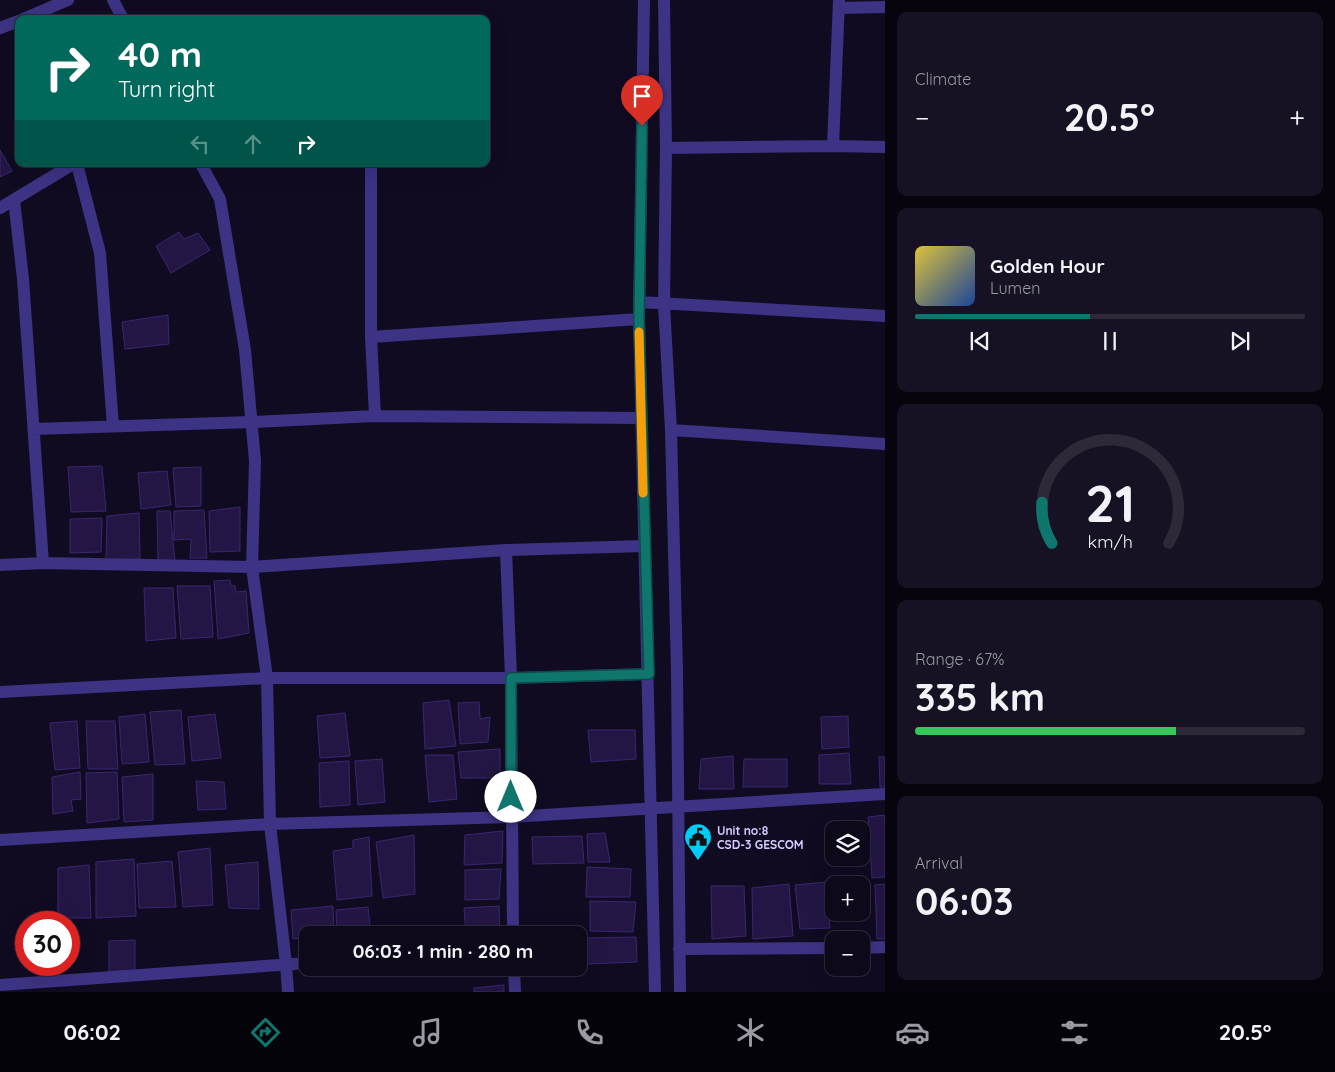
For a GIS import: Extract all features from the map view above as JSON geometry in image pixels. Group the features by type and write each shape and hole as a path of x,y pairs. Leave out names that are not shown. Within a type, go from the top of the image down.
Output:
{"street":[{"path":"32,15 68,0"},
{"path":"113,0 121,15"},
{"path":"644,0 639,319 656,992"},
{"path":"664,0 666,148 664,305 671,430 679,807 680,992"},
{"path":"833,146 839,4 885,7"},
{"path":"0,28 15,22"},
{"path":"666,148 885,147"},
{"path":"0,208 68,167"},
{"path":"78,167 100,253 113,426"},
{"path":"203,167 220,199 245,350 255,461 252,567 267,678 270,824 288,992"},
{"path":"371,167 371,337 375,416"},
{"path":"14,200 23,279 43,563"},
{"path":"639,302 664,305 885,316"},
{"path":"371,337 639,319"},
{"path":"34,428 252,422 375,416 641,418"},
{"path":"671,430 885,444"},
{"path":"0,565 43,563 252,567 506,550 644,546"},
{"path":"506,550 511,678 513,926"},
{"path":"0,692 267,678 511,678 649,674"},
{"path":"0,840 270,824 511,817 885,794"},
{"path":"870,948 885,947"},
{"path":"679,949 825,948"},
{"path":"0,985 299,964"},
{"path":"514,976 515,992"}],"building":[{"path":"0,150 12,171 0,177"},
{"path":"179,232 184,239 198,233 210,250 171,273 156,246"},
{"path":"168,315 169,344 125,349 122,322"},
{"path":"102,466 106,511 71,512 68,467"},
{"path":"201,467 201,506 176,507 173,468"},
{"path":"167,471 171,505 141,509 138,473"},
{"path":"240,507 240,551 210,552 209,511"},
{"path":"204,510 207,558 190,558 191,539 174,540 174,511"},
{"path":"157,511 170,511 175,561 158,561"},
{"path":"139,513 140,559 106,560 107,516"},
{"path":"102,518 101,552 70,553 70,519"},
{"path":"230,580 231,586 235,586 236,592 246,591 249,633 218,639 214,581"},
{"path":"177,586 210,586 213,637 181,639"},
{"path":"144,588 173,588 176,638 146,641"},
{"path":"449,700 456,746 425,749 423,703"},
{"path":"479,702 480,719 490,717 488,742 460,744 458,703"},
{"path":"181,710 185,764 155,765 150,712"},
{"path":"345,713 350,756 320,758 317,716"},
{"path":"145,714 149,762 122,764 119,717"},
{"path":"215,714 221,758 192,761 188,717"},
{"path":"848,716 849,747 822,749 821,717"},
{"path":"77,721 80,768 55,770 50,723"},
{"path":"86,721 115,721 118,769 88,769"},
{"path":"588,730 635,730 636,759 591,762"},
{"path":"500,749 500,778 461,778 458,752"},
{"path":"849,753 851,784 819,784 819,755"},
{"path":"425,755 453,755 457,799 429,802"},
{"path":"733,756 734,789 699,789 701,759"},
{"path":"879,757 885,757 885,787 880,787"},
{"path":"382,759 385,802 358,805 355,761"},
{"path":"744,759 787,759 787,787 743,787"},
{"path":"349,761 350,805 320,807 319,763"},
{"path":"80,772 81,799 71,800 73,811 53,814 52,777"},
{"path":"117,772 119,819 87,823 86,773"},
{"path":"153,774 153,820 124,822 122,777"},
{"path":"196,781 224,782 226,809 198,810"},
{"path":"885,815 885,877 872,878 870,821 868,821 868,817"},
{"path":"503,831 502,863 464,865 465,835"},
{"path":"605,833 610,862 588,862 587,834"},
{"path":"414,835 415,894 383,898 376,842"},
{"path":"582,836 584,863 533,864 532,837"},
{"path":"369,837 372,896 337,900 333,851 353,848 353,840"},
{"path":"210,848 213,905 183,907 178,852"},
{"path":"134,859 136,916 96,918 96,862"},
{"path":"172,861 176,907 139,908 137,864"},
{"path":"258,862 259,909 229,908 225,865"},
{"path":"89,865 91,918 80,918 80,911 58,911 58,868"},
{"path":"587,867 631,869 630,897 586,897"},
{"path":"501,869 499,899 465,900 465,870"},
{"path":"825,882 825,921 829,921 830,928 800,929 795,885"},
{"path":"789,884 793,936 753,939 752,888"},
{"path":"885,884 885,939 877,939 875,885"},
{"path":"711,886 744,886 746,936 712,939"},
{"path":"590,901 636,902 633,932 590,931"},
{"path":"333,906 334,926 299,926 299,938 293,939 291,910"},
{"path":"499,906 500,926 465,926 464,908"},
{"path":"368,907 370,926 337,926 336,910"},
{"path":"636,937 637,962 587,964 587,938"},
{"path":"135,940 135,970 109,972 109,941"},
{"path":"504,985 504,992 474,992 474,988"}],"slow traffic":[{"path":"639,332 643,493"}],"place":[{"name":"Unit no:8 CSD-3 GESCOM","path":"698,861"}],"route":[{"path":"511,797 511,678 649,674 639,319 642,126"}]}
